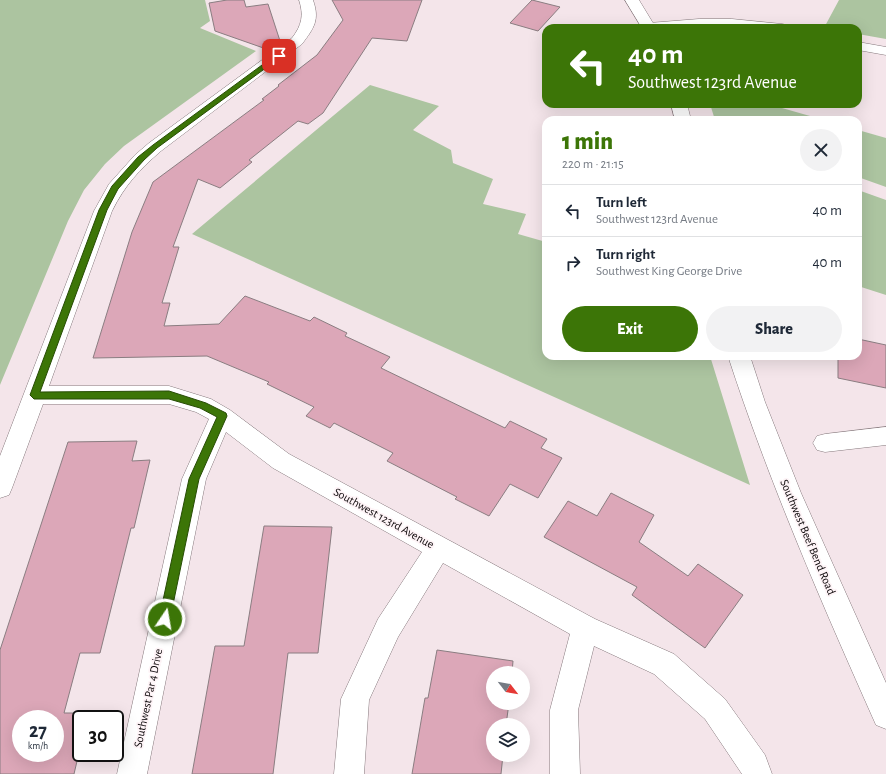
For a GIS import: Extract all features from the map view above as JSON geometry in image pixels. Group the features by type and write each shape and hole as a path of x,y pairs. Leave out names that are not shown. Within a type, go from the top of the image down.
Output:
{"street":[{"path":"0,488 103,210 115,188 141,159 155,147 297,41 304,32 310,20 310,10 306,0"},
{"path":"632,0 647,24"},
{"path":"699,24 747,24"},
{"path":"862,47 886,51"},
{"name":"Southwest Beef Bend Road","path":"740,360 754,403 815,556 886,715"},
{"name":"Southwest 123rd Avenue","path":"34,395 169,395 203,405 222,416 281,461 585,628 664,664 715,709 754,766 757,774"},
{"name":"Southwest Par 4 Drive","path":"132,774 194,479 222,416"},
{"path":"825,443 886,436"},
{"path":"349,774 355,700 388,628 439,548"},
{"path":"565,774 564,710 585,628"}],"green space":[{"path":"0,0 205,0 210,21 200,28 256,51 124,146 105,164 84,190 68,221 0,385"},
{"path":"839,0 886,0 886,39 862,35 862,24 826,24"},
{"path":"370,85 439,106 413,130 451,150 453,163 493,179 483,204 526,214 518,234 542,241 542,360 711,360 750,485 192,234"},
{"path":"711,108 782,108 810,116 714,116"},
{"path":"862,131 886,138 886,187 862,178"},
{"path":"862,191 886,200 886,295 862,287"}],"building":[{"path":"227,0 244,0 246,7 268,4 281,44 272,51 215,31 209,3"},
{"path":"332,0 422,0 407,41 372,38 323,113 308,124 298,121 249,160 252,162 220,188 198,179 173,247 179,247 162,303 170,303 164,326 219,324 245,296 310,321 314,317 347,333 345,336 390,357 381,368 505,428 510,421 547,439 541,448 562,458 538,498 510,484 489,516 455,499 457,497 387,461 393,453 334,423 330,428 306,416 314,407 267,384 269,382 207,356 93,358 132,232 153,182 264,100 262,99 279,86 278,85 317,55 343,20"},
{"path":"532,0 560,7 544,24 542,24 542,27 538,31 510,23"},
{"path":"862,340 886,345 886,388 838,378 838,360 862,360"},
{"path":"137,441 132,461 150,460 134,528 131,528 100,653 80,653 64,713 72,713 72,762 77,762 74,774 0,774 0,650 68,442"},
{"path":"611,493 654,515 639,542 688,576 698,564 743,595 705,648 632,595 637,587 544,537 568,501 597,516"},
{"path":"264,526 332,527 318,653 288,653 273,774 192,774 215,646 244,646"},
{"path":"437,650 513,661 513,666 486,666 486,710 508,710 507,718 486,718 486,762 502,762 501,774 412,774 425,698 428,698"}],"route":[{"path":"165,619 194,479 222,416 203,405 169,395 34,395 103,210 115,188 141,159 155,147 279,56"}]}
